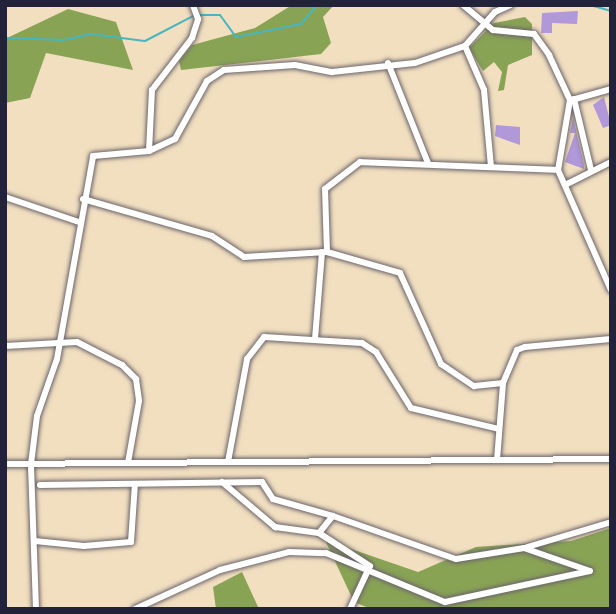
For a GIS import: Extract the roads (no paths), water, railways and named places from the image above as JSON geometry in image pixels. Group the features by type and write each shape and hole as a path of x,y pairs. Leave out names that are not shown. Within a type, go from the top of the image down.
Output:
{"street":[{"path":"149,151 152,90 198,26 193,5"},
{"path":"463,5 482,24 541,40 572,100 591,170"},
{"path":"36,609 31,464 93,156 149,151 175,139 207,81 224,70 295,65 332,72 415,63 465,46 482,24 511,5"},
{"path":"465,46 484,90 491,167"},
{"path":"388,64 428,163"},
{"path":"572,100 611,89"},
{"path":"572,100 558,170 611,290"},
{"path":"315,338 324,252 325,188 367,159 558,170"},
{"path":"565,185 611,162"},
{"path":"5,197 79,222"},
{"path":"83,199 212,236 244,257 324,252 400,273 441,364 474,386 503,383"},
{"path":"228,462 234,407 258,338 315,338 371,347 411,408 499,429"},
{"path":"497,460 503,383 517,350 611,339"},
{"path":"5,346 57,340 78,342 136,379 139,401 128,463"},
{"path":"5,464 611,459"},
{"path":"222,482 275,527 319,533 368,562 368,571 351,609"},
{"path":"40,485 262,482 273,499 333,516 456,559 524,548 611,522"},
{"path":"35,541 131,542 135,484"},
{"path":"319,533 333,516"},
{"path":"135,609 270,554 326,553 445,602 590,571 524,548"}],"waterway":[{"path":"198,15 220,15 236,37 301,24 317,5"},
{"path":"590,5 611,11"},
{"path":"5,38 64,40 91,34 145,41 193,16"}]}
